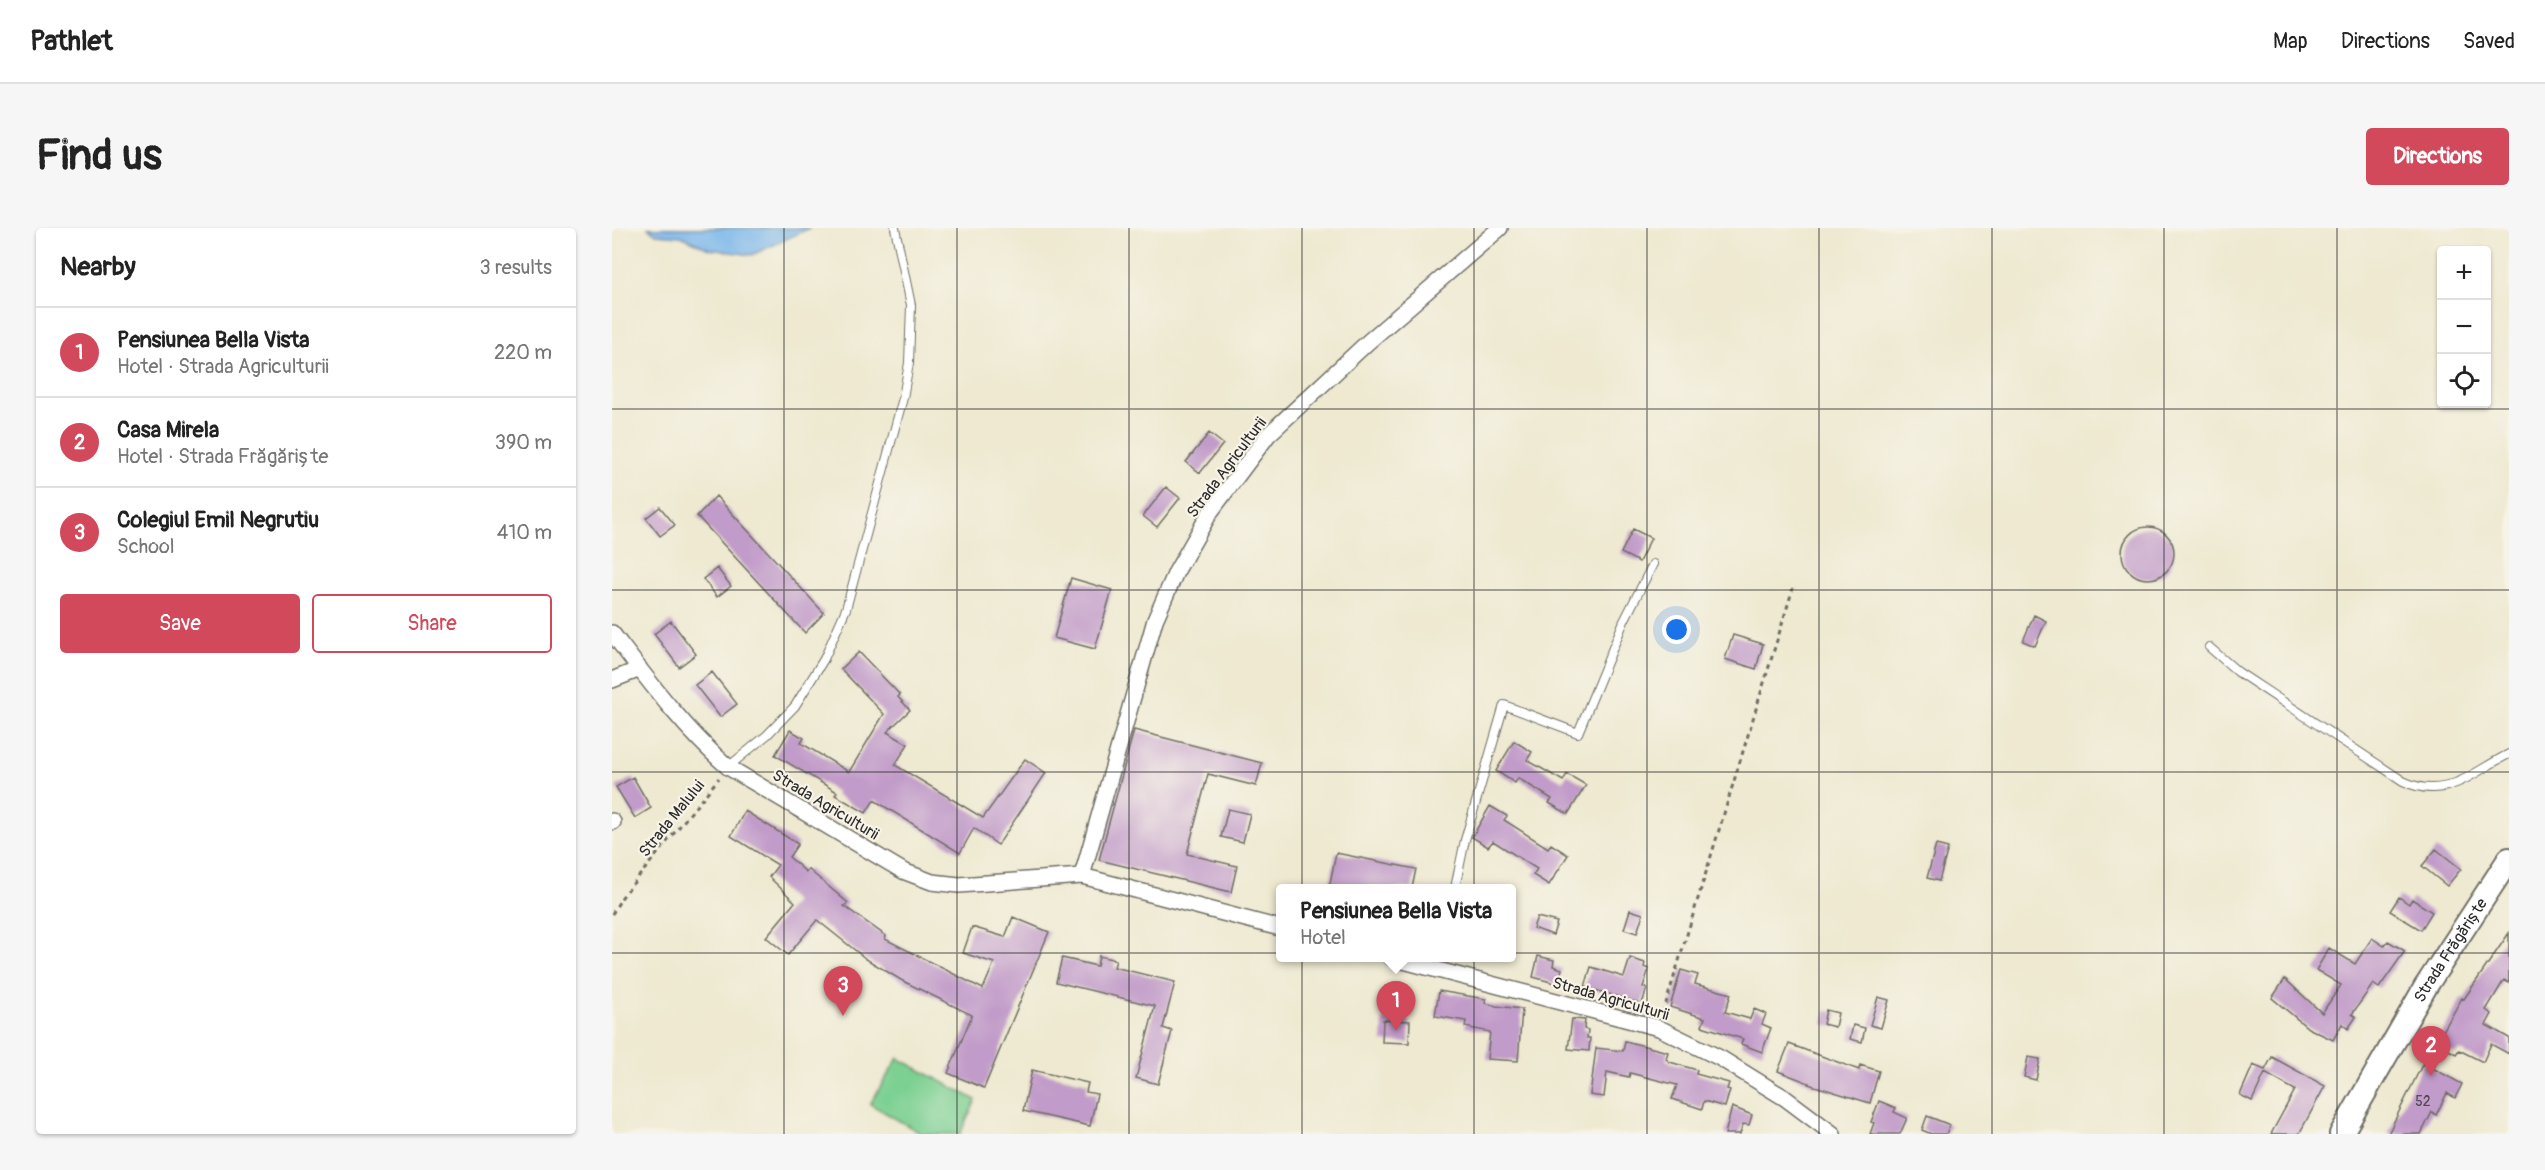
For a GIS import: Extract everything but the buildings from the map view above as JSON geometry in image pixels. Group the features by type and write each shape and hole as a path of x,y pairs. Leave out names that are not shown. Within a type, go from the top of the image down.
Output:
{"street":[{"name":"Strada Agriculturii","path":"1082,876 1155,620 1176,572 1211,511 1268,435 1368,342 1500,228"},
{"name":"Strada Agriculturii","path":"612,633 639,669 705,747 728,767 903,871 932,882 959,885 1082,876 1276,927"},
{"path":"612,680 639,669"},
{"name":"Strada Frăgăriște","path":"2341,1134 2426,986 2509,859"},
{"name":"Strada Agriculturii","path":"1418,962 1659,1028 1729,1064 1785,1098 1833,1134"}],"lane":[{"path":"728,767 767,735 795,706 825,659 846,609 903,398 909,363 911,305 895,228"},
{"path":"1456,884 1465,840 1504,705 1578,733 1624,621 1653,564"},
{"path":"2209,647 2238,672 2417,788 2452,786 2509,754"}],"path":[{"path":"1659,1028 1793,588"},
{"name":"Strada Malului","path":"612,914 622,897 728,767"}],"green space":[{"path":"898,1058 976,1100 960,1134 922,1134 870,1104"}],"water":[{"path":"648,228 810,228 752,255 709,249 681,236 656,234"}],"place":[{"name":"Colegiul Emil Negrutiu","path":"843,1016"},
{"name":"Pensiunea Bella Vista","path":"1396,1031"},
{"name":"Casa Mirela","path":"2431,1076"}]}
